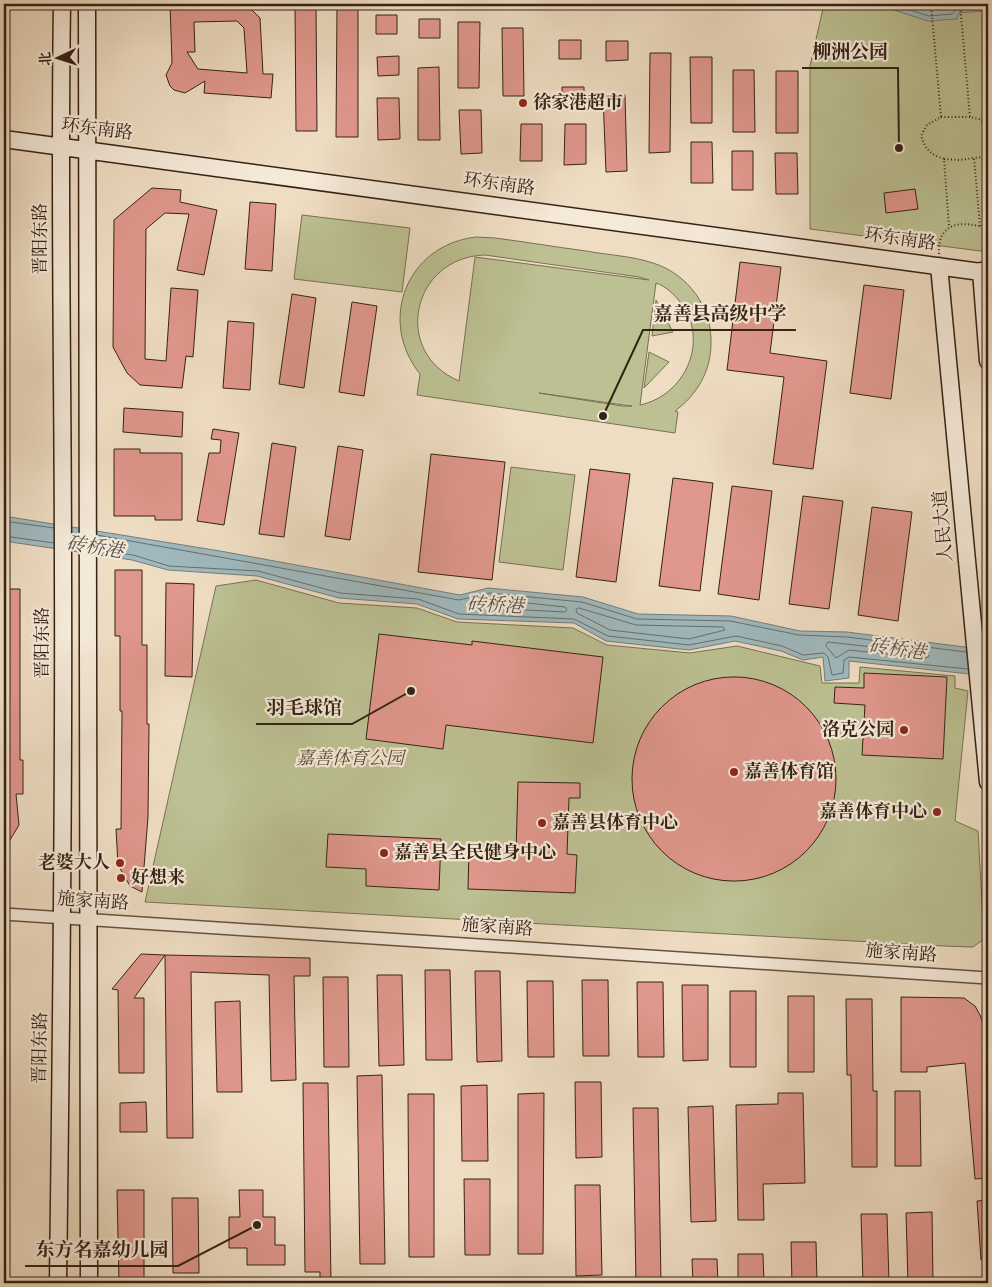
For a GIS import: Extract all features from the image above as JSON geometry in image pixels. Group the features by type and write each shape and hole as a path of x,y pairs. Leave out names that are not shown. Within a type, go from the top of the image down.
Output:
{"main road":[{"name":"晋阳东路","path":"58,1283 63,917 63,506 60,146 62,4"},
{"path":"87,4 89,1283"},
{"name":"环东南路","path":"4,139 984,272"},
{"name":"人民大道","path":"939,266 988,782"},
{"path":"984,272 988,361"}],"street":[{"name":"施家南路","path":"4,914 988,978"}],"path":[{"path":"931,4 941,117"},
{"path":"960,4 970,117"},
{"path":"988,127 979,119 970,117 941,117 927,126 921,136 925,148 932,154 944,159 959,160 983,157 988,152"},
{"path":"974,158 980,226"},
{"path":"944,159 950,227"},
{"path":"939,266 938,242 942,233 950,227 973,223 988,229"}],"green space":[{"path":"824,4 988,4 988,252 810,229 810,66"},
{"path":"302,215 410,228 402,292 294,279"},
{"path":"476,237 495,238 637,259 666,268 677,275 696,294 702,305 707,317 711,343 708,363 701,382 690,398 675,411 678,412 675,433 417,395 420,374 407,353 401,331 401,309 406,288 417,270 432,254 452,243","holes":["485,255 649,280 475,257","475,257 459,381 438,367 424,349 418,329 419,308 427,288 441,271 460,260","656,283 666,288 675,296 689,317 693,333 693,349 681,378 670,390 656,399 640,405","539,393 631,406 622,406"]},
{"path":"656,300 673,332 652,336"},
{"path":"649,352 669,362 644,388"},
{"path":"511,467 575,475 563,570 499,562"},
{"name":"嘉善体育公园","path":"256,580 339,603 417,608 457,622 573,628 607,645 690,653 737,646 820,666 822,683 859,683 860,667 955,676 955,688 968,691 955,821 978,831 984,939 973,947 944,946 145,902 216,586"}],"water":[{"path":"779,4 988,4 988,18 985,11 959,13 957,19 928,21 888,8"},
{"name":"砖桥港","path":"4,516 220,551 460,595 488,588 583,597 638,614 731,616 800,631 847,632 988,650 988,676 849,661 849,678 825,681 823,657 803,660 781,651 735,641 689,650 606,641 574,623 458,619 417,604 339,598 257,576 168,570 132,560 4,541"}],"building":[{"path":"170,4 246,4 260,18 263,74 273,74 271,98 204,93 205,81 185,93 174,90 170,86 166,75 172,63","holes":["237,21 244,28 247,73 198,69 187,52 195,52 194,22"]},
{"path":"295,4 316,4 317,131 296,131"},
{"path":"337,4 358,4 358,137 336,137"},
{"path":"376,15 397,15 397,34 376,34"},
{"path":"419,19 440,19 440,38 419,38"},
{"path":"458,22 480,22 479,88 458,88"},
{"path":"502,28 523,28 524,96 503,96"},
{"path":"559,40 581,40 581,59 559,59"},
{"path":"606,41 628,41 628,60 606,61"},
{"path":"650,53 671,53 670,152 649,153"},
{"path":"399,56 399,75 378,76 377,57"},
{"path":"690,57 712,57 712,123 691,123"},
{"path":"439,67 440,140 418,140 418,68"},
{"path":"733,70 754,70 755,132 733,132"},
{"path":"776,71 798,71 798,133 776,133"},
{"path":"562,87 584,87 584,106 562,106"},
{"path":"625,95 627,171 606,172 603,96"},
{"path":"377,98 399,98 400,139 378,140"},
{"path":"459,110 481,110 482,153 461,154"},
{"path":"521,124 542,124 542,161 520,161"},
{"path":"565,124 586,124 586,164 564,165"},
{"path":"691,142 712,142 713,183 691,183"},
{"path":"732,151 753,151 753,190 732,190"},
{"path":"775,153 797,153 798,194 776,194"},
{"path":"152,188 181,190 180,202 217,210 204,275 177,270 189,214 165,213 146,229 145,359 166,361 171,288 198,290 193,357 186,356 182,388 140,385 127,373 113,347 114,220"},
{"path":"915,189 918,209 886,213 884,193"},
{"path":"250,202 276,204 272,271 245,269"},
{"path":"740,262 781,267 770,353 827,361 813,469 773,464 784,377 727,370"},
{"path":"864,285 904,290 891,399 850,393"},
{"path":"292,294 316,298 304,388 279,384"},
{"path":"352,302 377,306 364,396 339,392"},
{"path":"228,321 254,323 250,390 223,388"},
{"path":"124,408 183,412 182,437 123,432"},
{"path":"213,429 239,433 224,525 197,521 209,453 220,453 221,440 211,439"},
{"path":"272,443 296,447 284,537 259,534"},
{"path":"338,446 363,450 350,540 325,536"},
{"path":"114,449 140,449 140,453 182,453 182,520 155,520 155,516 114,516"},
{"path":"431,454 505,462 492,580 418,572"},
{"path":"590,469 630,474 616,582 576,577"},
{"path":"673,478 713,483 700,591 659,586"},
{"path":"732,486 772,491 759,600 718,594"},
{"path":"803,496 843,501 829,609 789,604"},
{"path":"872,507 912,512 898,621 858,615"},
{"path":"115,570 142,570 142,645 147,645 147,724 149,724 148,817 142,892 130,886 118,865 116,829 121,829 122,711 120,711 120,636 115,636"},
{"path":"166,583 194,584 192,677 165,676"},
{"path":"4,589 20,589 20,760 23,760 23,794 16,794 19,825 4,850"},
{"path":"379,634 472,645 472,641 603,657 593,743 446,725 443,749 366,739"},
{"name":"洛克公园","path":"864,673 947,677 943,759 862,755 865,705 834,703 835,687 864,688"},
{"name":"嘉善体育馆","path":"734,677 764,681 782,689 799,700 813,714 824,731 832,749 836,779 832,809 824,827 813,844 799,858 782,869 764,877 734,881 704,877 686,869 669,858 655,844 644,827 636,809 632,779 636,749 644,731 655,714 669,700 686,689 704,681"},
{"path":"518,782 580,783 580,798 569,798 567,854 577,855 575,893 468,889 469,851 516,852"},
{"name":"嘉善县全民健身中心","path":"328,834 441,839 439,890 366,886 366,869 326,867"},
{"path":"141,954 165,955 134,998 144,998 144,1073 119,1073 118,990 112,989"},
{"path":"165,955 310,958 310,976 294,976 296,1080 271,1081 269,975 191,972 193,1138 167,1138"},
{"path":"425,970 450,970 452,1060 426,1060"},
{"path":"475,971 500,971 502,1061 477,1062"},
{"path":"377,975 402,975 404,1065 379,1066"},
{"path":"323,977 348,977 349,1067 324,1067"},
{"path":"582,980 608,980 609,1056 583,1056"},
{"path":"527,981 553,981 554,1057 528,1057"},
{"path":"637,982 663,982 664,1057 638,1057"},
{"path":"682,985 708,985 708,1060 683,1061"},
{"path":"730,991 756,991 756,1067 730,1067"},
{"path":"788,996 814,996 814,1072 788,1072"},
{"path":"901,997 964,998 975,1006 980,1015 986,1030 988,1052 988,1178 975,1179 965,1063 927,1067 927,1072 901,1072"},
{"path":"846,999 872,999 873,1091 877,1091 877,1167 852,1167 851,1075 847,1075"},
{"path":"240,1001 242,1092 217,1092 215,1002"},
{"path":"382,1075 385,1264 360,1264 357,1076"},
{"path":"575,1082 601,1082 602,1157 576,1158"},
{"path":"303,1083 328,1083 331,1283 320,1283 320,1272 305,1272"},
{"path":"487,1085 488,1161 462,1161 461,1086"},
{"path":"895,1091 920,1091 921,1166 895,1166"},
{"path":"544,1093 543,1254 518,1254 518,1094"},
{"path":"778,1093 803,1093 805,1183 763,1184 764,1220 738,1220 736,1105 778,1104"},
{"path":"408,1094 434,1094 434,1257 409,1257"},
{"path":"146,1102 147,1132 120,1132 120,1103"},
{"path":"713,1106 716,1221 691,1222 688,1107"},
{"path":"633,1108 658,1108 661,1283 636,1283"},
{"path":"464,1179 490,1179 490,1255 465,1255"},
{"path":"575,1185 600,1185 602,1275 576,1276"},
{"path":"117,1190 144,1190 144,1283 119,1283"},
{"path":"239,1190 263,1190 263,1217 275,1217 275,1245 285,1245 285,1265 247,1265 247,1248 229,1248 229,1217 240,1217"},
{"path":"172,1198 198,1198 199,1273 173,1273"},
{"path":"988,1200 988,1260 981,1260 977,1201"},
{"path":"932,1212 933,1283 908,1283 906,1213"},
{"path":"861,1214 887,1214 889,1283 863,1283"},
{"path":"791,1242 816,1242 817,1283 792,1283"},
{"path":"738,1254 763,1254 764,1283 738,1283"},
{"path":"692,1259 717,1259 718,1283 693,1283"}],"place":[{"name":"徐家港超市","path":"523,103"},
{"name":"柳洲公园","path":"899,148"},
{"name":"嘉善县高级中学","path":"603,416"},
{"name":"羽毛球馆","path":"411,691"},
{"name":"洛克公园","path":"904,730"},
{"name":"嘉善体育馆","path":"734,772"},
{"name":"嘉善体育中心","path":"937,812"},
{"name":"嘉善县体育中心","path":"542,823"},
{"name":"嘉善县全民健身中心","path":"384,853"},
{"name":"老婆大人","path":"120,863"},
{"name":"好想来","path":"121,878"},
{"name":"东方名嘉幼儿园","path":"257,1225"}]}
